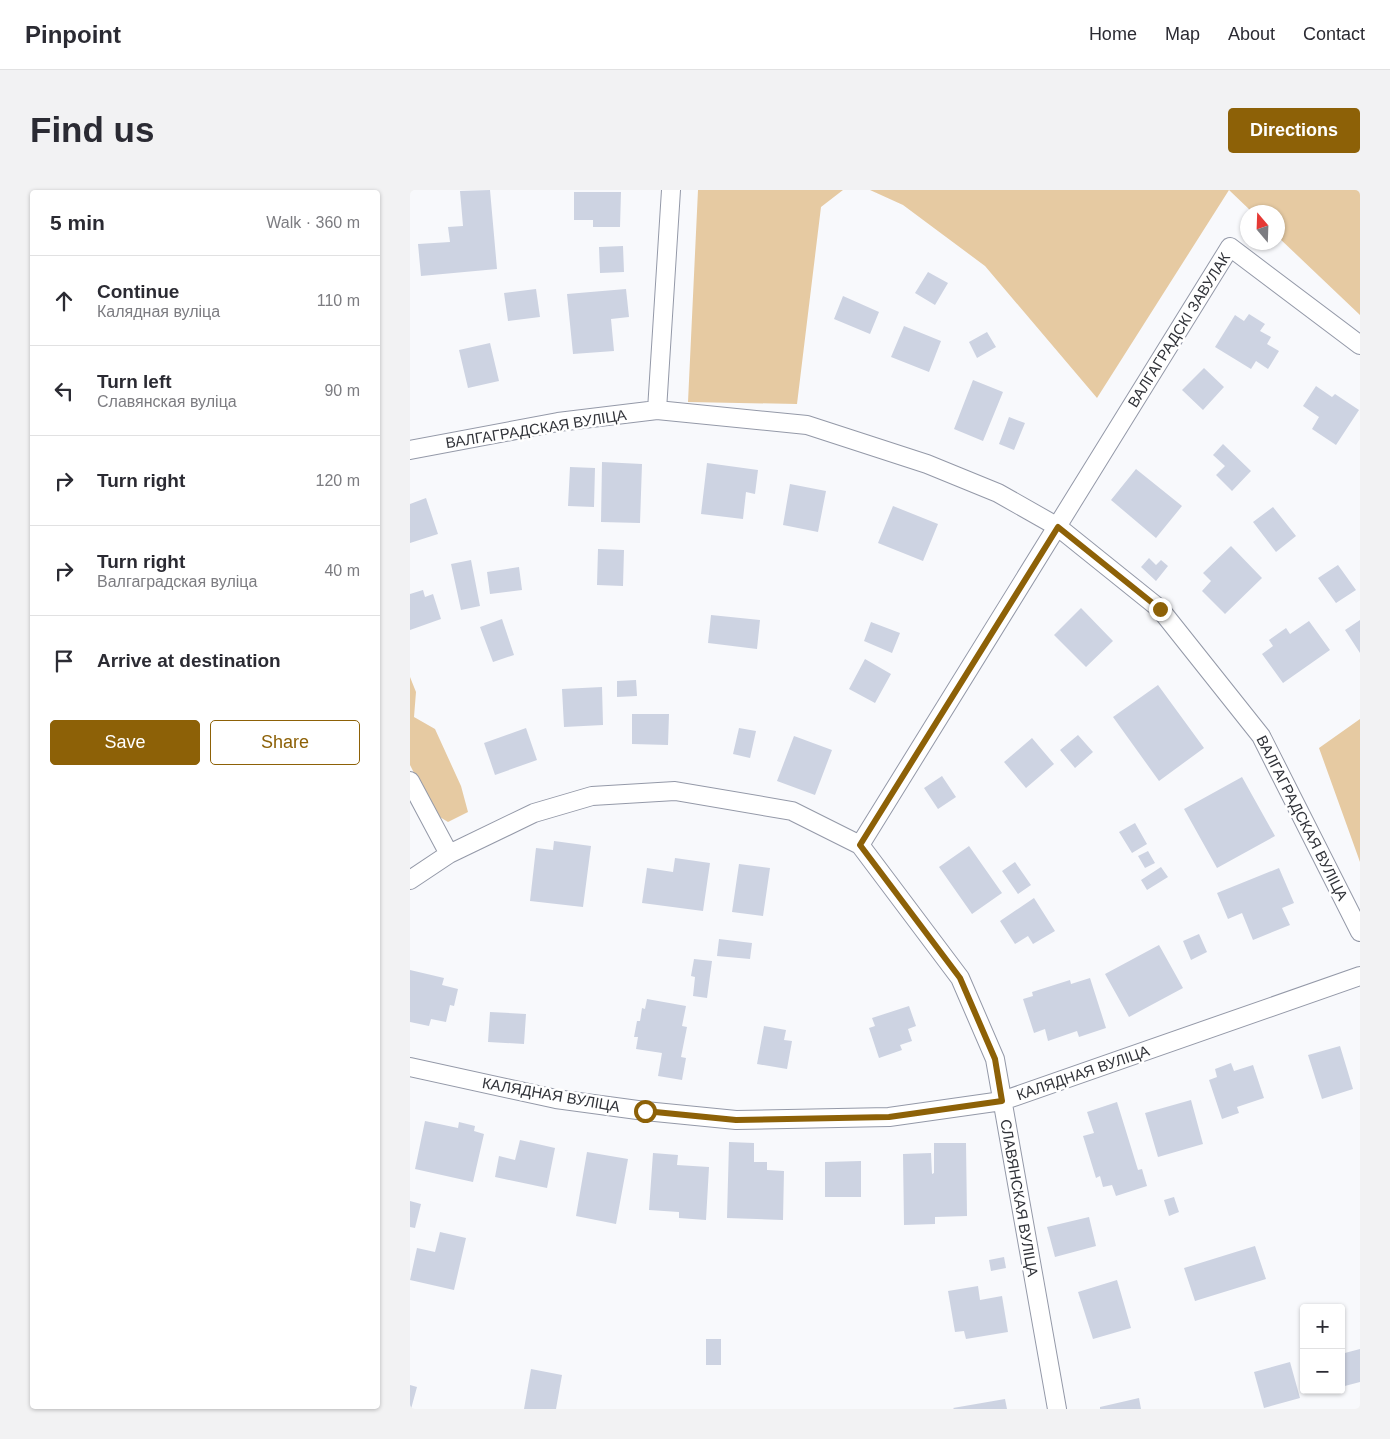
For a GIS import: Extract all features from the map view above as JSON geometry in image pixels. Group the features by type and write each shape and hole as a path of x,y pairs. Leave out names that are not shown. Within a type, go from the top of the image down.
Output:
{"street":[{"path":"657,410 671,190"},
{"name":"ВАЛГАГРАДСКІ ЗАВУЛАК","path":"1058,527 1230,247 1360,345"},
{"name":"ВАЛГАГРАДСКАЯ ВУЛІЦА","path":"410,450 558,422 657,410 807,425 928,464 998,493 1058,527 1160,609 1261,736 1360,932"},
{"path":"860,845 1058,527"},
{"path":"410,781 449,854"},
{"name":"СЛАВЯНСКАЯ ВУЛІЦА","path":"410,880 449,854 534,813 592,796 675,790 792,811 860,845 960,978 995,1059 1057,1409"},
{"name":"КАЛЯДНАЯ ВУЛІЦА","path":"410,1067 556,1099 736,1120 889,1117 1002,1101 1360,976"}],"shaded area":[{"path":"698,190 843,190 821,207 797,404 688,402"},
{"path":"870,190 1229,190 1097,398 985,266 903,205"},
{"path":"1229,190 1360,190 1360,315 1285,244 1285,205 1245,205"},
{"path":"410,677 416,692 414,717 435,729 461,786 468,812 448,822 435,814 410,765"},
{"path":"1360,719 1360,862 1319,748"}],"building":[{"path":"490,190 497,269 421,276 418,244 450,242 448,227 463,226 460,191"},
{"path":"574,192 621,192 620,227 593,227 593,220 574,220"},
{"path":"623,246 624,272 600,273 599,247"},
{"path":"928,272 948,283 935,305 915,293"},
{"path":"536,289 540,317 508,321 504,293"},
{"path":"626,289 629,317 611,319 614,351 573,354 567,294"},
{"path":"843,296 879,312 870,334 834,319"},
{"path":"1249,314 1265,324 1260,331 1271,337 1267,344 1279,351 1268,369 1256,361 1251,369 1215,347 1235,315 1244,321"},
{"path":"904,326 941,341 929,372 891,357"},
{"path":"987,332 996,347 977,358 969,342"},
{"path":"490,343 499,381 468,388 459,350"},
{"path":"1204,368 1224,387 1203,410 1182,390"},
{"path":"973,380 1003,392 983,441 954,429"},
{"path":"1316,386 1332,397 1335,394 1359,410 1336,445 1312,429 1319,417 1303,406"},
{"path":"1009,417 1025,423 1014,450 999,444"},
{"path":"1223,444 1251,471 1232,491 1216,475 1225,466 1213,455"},
{"path":"602,462 642,464 640,523 601,522"},
{"path":"707,463 758,470 755,494 746,492 743,519 701,514"},
{"path":"570,467 595,468 594,507 568,506"},
{"path":"1136,469 1182,506 1156,538 1111,500"},
{"path":"790,484 826,491 818,532 783,525"},
{"path":"426,498 438,534 410,543 410,504"},
{"path":"893,506 938,524 923,561 878,543"},
{"path":"1273,507 1296,536 1276,552 1253,522"},
{"path":"1231,546 1262,578 1225,614 1202,591 1211,581 1203,573"},
{"path":"598,549 624,550 623,586 597,585"},
{"path":"1149,558 1156,565 1161,560 1168,566 1156,581 1141,567"},
{"path":"471,560 480,606 461,610 451,564"},
{"path":"1338,565 1356,590 1336,603 1318,578"},
{"path":"519,567 522,590 490,594 487,572"},
{"path":"423,590 425,597 433,594 441,619 410,630 410,594"},
{"path":"1081,608 1113,641 1086,667 1054,635"},
{"path":"711,615 760,620 757,649 708,643"},
{"path":"502,619 514,655 493,662 480,627"},
{"path":"1360,620 1360,653 1345,630"},
{"path":"1309,621 1330,650 1283,683 1262,654 1273,646 1269,640 1286,628 1290,634"},
{"path":"871,622 900,633 892,653 864,641"},
{"path":"865,659 891,674 875,703 849,689"},
{"path":"636,680 637,696 617,697 617,681"},
{"path":"1158,685 1204,748 1159,781 1113,717"},
{"path":"602,687 603,725 564,727 562,689"},
{"path":"632,714 669,714 668,745 632,744"},
{"path":"526,728 537,760 495,775 484,743"},
{"path":"739,728 756,731 750,758 733,754"},
{"path":"1078,735 1093,752 1075,768 1060,750"},
{"path":"794,736 832,750 815,795 777,781"},
{"path":"1032,738 1054,764 1026,788 1004,762"},
{"path":"942,776 956,797 938,809 924,788"},
{"path":"1242,777 1275,836 1217,868 1184,809"},
{"path":"1135,823 1147,844 1132,853 1119,832"},
{"path":"554,841 591,846 583,907 530,901 536,848 553,850"},
{"path":"969,846 1002,893 972,914 939,867"},
{"path":"1148,851 1155,863 1145,868 1138,856"},
{"path":"675,858 710,863 703,911 642,903 647,868 673,872"},
{"path":"1015,862 1031,885 1018,894 1002,871"},
{"path":"739,864 770,868 763,916 732,912"},
{"path":"1161,867 1168,877 1147,890 1141,880"},
{"path":"1279,868 1294,903 1282,908 1290,925 1253,940 1242,913 1228,919 1217,893"},
{"path":"1034,898 1055,931 1033,944 1028,936 1015,944 1000,921"},
{"path":"1199,934 1207,952 1191,960 1183,941"},
{"path":"719,939 752,943 750,959 717,956"},
{"path":"1159,945 1183,988 1129,1017 1105,974"},
{"path":"694,959 712,961 707,998 693,996 695,977 691,976"},
{"path":"410,970 444,978 442,985 458,989 454,1006 450,1005 446,1022 431,1019 429,1026 410,1022"},
{"path":"1090,978 1106,1028 1079,1037 1077,1031 1048,1041 1045,1029 1034,1033 1023,999 1033,996 1032,992 1070,980 1071,984"},
{"path":"647,999 686,1006 682,1026 687,1027 681,1057 686,1058 682,1080 658,1076 662,1053 636,1049 638,1037 634,1037 637,1021 640,1021 642,1008 645,1009"},
{"path":"909,1006 916,1026 908,1029 912,1041 900,1045 902,1050 879,1058 869,1028 875,1026 872,1018"},
{"path":"490,1012 526,1014 524,1044 488,1042"},
{"path":"764,1026 786,1030 784,1040 792,1041 787,1069 757,1064"},
{"path":"1340,1046 1353,1089 1322,1099 1308,1055"},
{"path":"1231,1063 1234,1071 1253,1065 1264,1098 1237,1107 1239,1113 1222,1119 1209,1080 1217,1077 1215,1069"},
{"path":"1191,1100 1203,1144 1158,1157 1145,1113"},
{"path":"1117,1102 1138,1170 1142,1169 1147,1186 1116,1196 1112,1185 1103,1187 1100,1176 1096,1178 1083,1136 1094,1133 1087,1112"},
{"path":"425,1121 458,1128 459,1122 475,1126 474,1131 484,1134 473,1182 415,1169"},
{"path":"520,1140 555,1148 547,1188 495,1177 499,1156 515,1160"},
{"path":"729,1142 754,1143 754,1162 767,1162 767,1170 784,1171 783,1220 727,1218"},
{"path":"934,1143 966,1143 967,1216 935,1217 935,1224 904,1225 903,1154 931,1153 932,1174 934,1173"},
{"path":"587,1152 628,1159 616,1224 576,1216"},
{"path":"653,1153 678,1155 677,1165 709,1167 706,1220 679,1218 679,1212 649,1210"},
{"path":"861,1161 861,1197 825,1197 825,1162"},
{"path":"1174,1197 1179,1212 1169,1216 1164,1200"},
{"path":"410,1201 421,1204 415,1228 410,1227"},
{"path":"1089,1217 1096,1246 1055,1257 1047,1227"},
{"path":"440,1232 466,1238 454,1290 410,1280 417,1248 435,1252"},
{"path":"1255,1246 1266,1279 1195,1301 1184,1268"},
{"path":"1004,1257 1006,1268 991,1271 989,1260"},
{"path":"1117,1280 1131,1328 1093,1339 1078,1292"},
{"path":"978,1286 980,1300 1002,1296 1008,1332 966,1339 964,1331 955,1332 948,1291"},
{"path":"706,1339 721,1339 721,1365 706,1365"},
{"path":"1360,1349 1360,1382 1345,1386 1345,1353"},
{"path":"1290,1362 1300,1398 1264,1408 1254,1372"},
{"path":"531,1369 562,1375 556,1409 524,1409"},
{"path":"410,1385 417,1387 411,1409 410,1409"},
{"path":"1139,1398 1141,1409 1100,1409 1100,1407"},
{"path":"1005,1399 1007,1409 953,1408"}],"route":[{"path":"645,1111 736,1120 889,1117 1002,1101 995,1059 960,978 860,845 1058,527 1160,609"}]}
